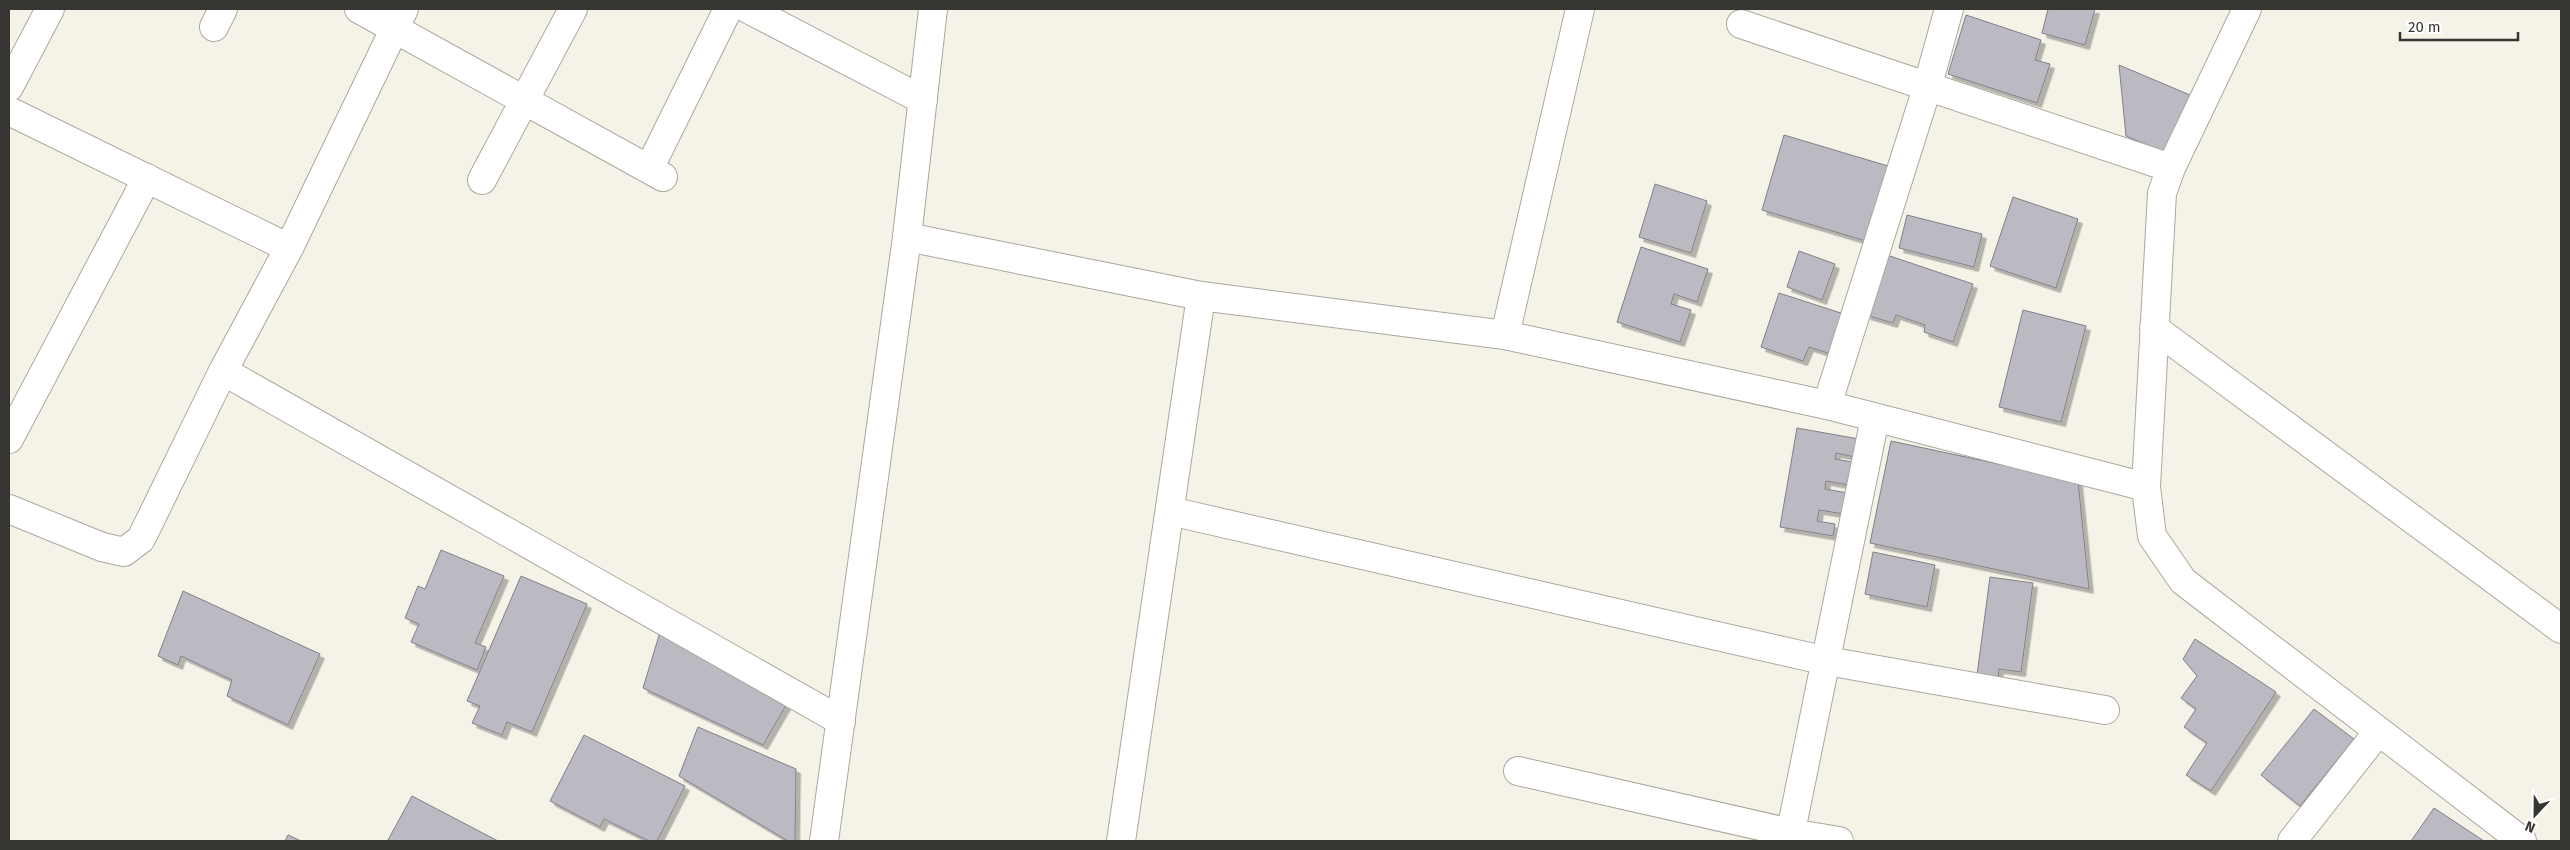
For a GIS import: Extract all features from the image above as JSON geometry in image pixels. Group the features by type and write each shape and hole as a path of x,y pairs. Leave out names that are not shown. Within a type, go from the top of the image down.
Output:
{"street":[{"path":"9,87 50,9"},
{"path":"359,9 399,18 524,100 656,173 728,9"},
{"path":"482,180 572,9"},
{"path":"748,9 923,100"},
{"path":"824,841 907,237 933,9"},
{"path":"1505,335 1580,9"},
{"path":"1827,405 1927,88 1949,9"},
{"path":"2247,9 2171,168 2162,193 2146,487 2152,536 2183,581 2522,841"},
{"path":"9,509 102,548 124,552 141,539 223,371 289,248 399,18"},
{"path":"1741,24 1927,88 2171,168"},
{"path":"9,111 289,248"},
{"path":"9,439 147,178"},
{"path":"907,237 1201,296 1505,335 1827,405 2146,487"},
{"path":"1121,841 1201,296"},
{"path":"2154,328 2561,628"},
{"path":"223,371 841,722"},
{"path":"1790,837 1875,418"},
{"path":"1170,511 1826,661 2105,710"},
{"path":"2292,841 2378,732"},
{"path":"1518,771 1790,837 1839,841"}],"building":[{"path":"2048,9 2095,9 2085,45 2042,33"},
{"path":"1966,15 2041,40 2035,60 2050,64 2037,103 1948,74"},
{"path":"2119,65 2190,95 2166,153 2126,136"},
{"path":"1784,135 1888,166 1866,241 1762,210"},
{"path":"1655,184 1707,201 1691,253 1639,237"},
{"path":"2013,197 2078,219 2056,288 1990,266"},
{"path":"1907,215 1982,234 1974,267 1899,248"},
{"path":"1641,247 1708,269 1697,302 1674,294 1671,304 1691,310 1680,342 1617,322"},
{"path":"1799,251 1835,264 1822,300 1787,287"},
{"path":"1887,255 1973,284 1953,342 1924,332 1925,325 1896,315 1893,323 1866,315"},
{"path":"1779,293 1844,314 1831,354 1809,347 1803,361 1761,347"},
{"path":"2023,310 2086,326 2061,422 1999,407"},
{"path":"1797,428 1859,439 1855,457 1836,453 1835,459 1857,463 1854,486 1826,481 1825,489 1848,493 1844,514 1819,510 1817,521 1835,524 1833,536 1780,527"},
{"path":"1891,441 2078,481 2089,589 1870,543"},
{"path":"441,550 504,576 475,643 486,647 477,670 411,642 419,624 405,618 418,586 425,589"},
{"path":"1873,552 1935,565 1927,607 1865,594"},
{"path":"521,576 587,604 532,732 507,722 502,735 472,723 480,706 467,701"},
{"path":"1990,577 2033,583 2021,672 1999,669 1998,678 1977,675"},
{"path":"183,591 320,654 288,725 227,696 232,680 181,656 178,665 158,656"},
{"path":"661,629 789,700 763,745 643,688"},
{"path":"2195,639 2276,692 2211,791 2186,775 2207,743 2184,727 2196,709 2181,698 2197,676 2183,659"},
{"path":"2314,709 2354,739 2300,806 2261,775"},
{"path":"698,727 796,769 795,841 788,841 679,776"},
{"path":"584,735 685,786 657,841 649,841 604,819 600,827 550,801"},
{"path":"412,796 498,841 388,840"},
{"path":"2434,808 2484,841 2411,841"},
{"path":"288,835 301,841 285,841"}]}
